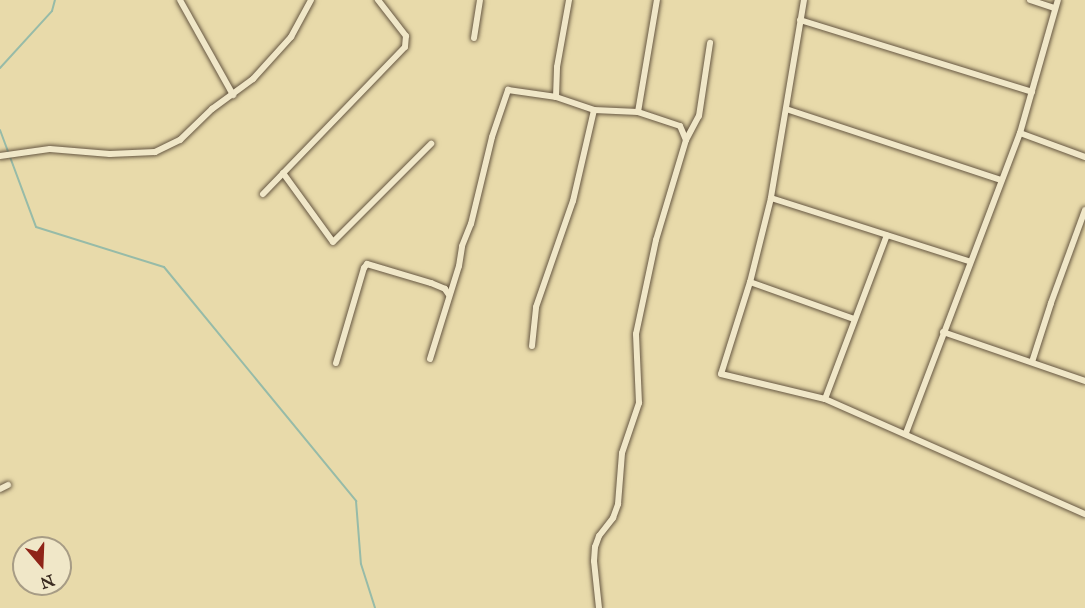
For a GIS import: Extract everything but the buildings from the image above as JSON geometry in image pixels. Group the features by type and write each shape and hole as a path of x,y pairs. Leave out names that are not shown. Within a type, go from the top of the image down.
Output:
{"street":[{"path":"180,0 233,95"},
{"path":"0,156 50,149 110,154 155,152 180,140 212,109 254,79 291,37 311,0"},
{"path":"263,194 405,47 406,36 378,0"},
{"path":"474,38 480,0"},
{"path":"556,97 557,68 569,0"},
{"path":"638,112 657,0"},
{"path":"804,0 771,198 750,282 722,374 825,399 1085,514"},
{"path":"1030,0 1055,8"},
{"path":"906,433 969,261 1020,133 1058,0"},
{"path":"800,20 1032,92"},
{"path":"600,608 594,561 595,547 599,537 613,519 618,504 622,453 639,402 636,334 656,240 686,141 699,116 710,43"},
{"path":"430,359 508,90 556,97 594,110 638,112 681,126 686,141"},
{"path":"786,109 1001,180"},
{"path":"532,345 536,307 573,201 594,110"},
{"path":"1020,133 1085,157"},
{"path":"283,173 333,242 431,144"},
{"path":"771,198 969,261"},
{"path":"1032,362 1085,210"},
{"path":"825,399 887,235"},
{"path":"336,363 367,264 431,283 445,289 449,295"},
{"path":"750,282 854,319"},
{"path":"943,332 1085,381"},
{"path":"0,489 8,485"}],"waterway":[{"path":"0,68 52,11 55,0"},
{"path":"0,130 36,227 164,267 356,501 361,564 375,608"}]}
